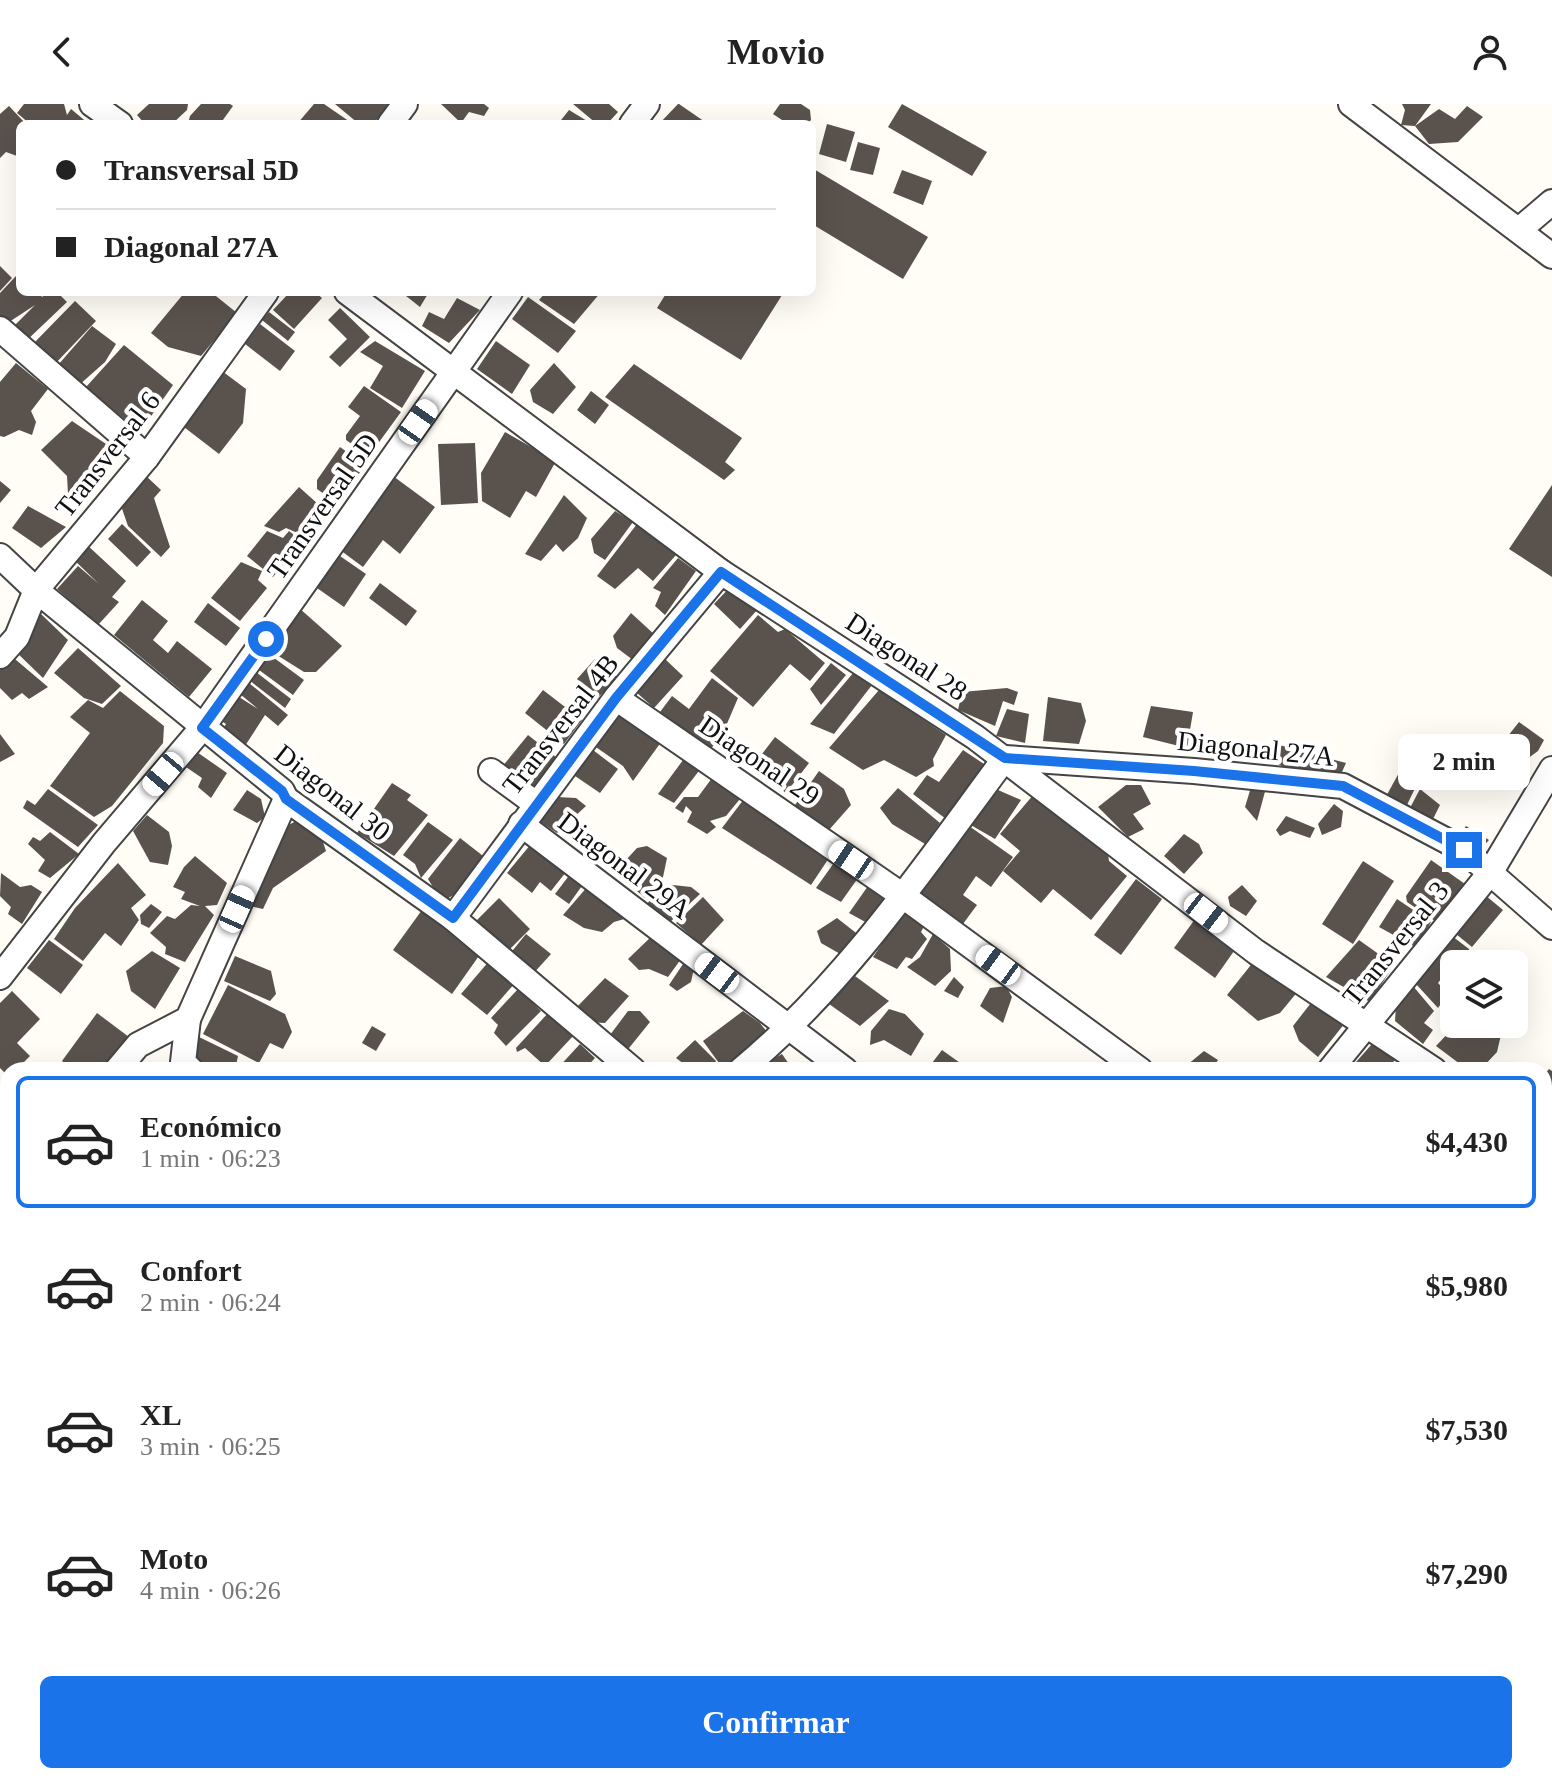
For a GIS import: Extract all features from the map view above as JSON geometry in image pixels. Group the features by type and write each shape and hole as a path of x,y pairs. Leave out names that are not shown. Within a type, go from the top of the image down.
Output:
{"street":[{"path":"92,104 114,120"},
{"path":"1351,104 1552,256"},
{"path":"1519,230 1552,202"},
{"name":"Transversal 6","path":"0,656 17,637 36,590 147,457 263,296"},
{"name":"Diagonal 28","path":"352,296 721,572 1005,758 1256,952 1422,1062"},
{"name":"Transversal 5D","path":"0,977 104,843 202,728 507,296"},
{"path":"0,329 147,457"},
{"name":"Diagonal 30","path":"0,556 36,590 282,791 286,799 453,918 624,1062"},
{"name":"Transversal 4B","path":"453,918 616,698 721,572"},
{"name":"Diagonal 29","path":"616,698 903,896 1129,1062"},
{"path":"751,1062 790,1029 903,896 1005,758"},
{"name":"Diagonal 27A","path":"1005,758 1194,771 1343,786 1464,850 1552,927"},
{"name":"Transversal 3","path":"1336,1062 1490,873 1552,769"},
{"name":"Diagonal 29A","path":"491,771 536,804"},
{"path":"175,1062 188,1019 286,799"},
{"name":"Diagonal 29A","path":"521,824 834,1062"},
{"path":"124,1062 138,1045 188,1019"},
{"path":"183,1062 188,1019"}],"building":[{"path":"24,104 64,104 67,115 71,109 84,120 25,120 17,113"},
{"path":"149,104 188,104 187,110 176,120 141,120 137,115"},
{"path":"201,104 233,106 223,120 189,120"},
{"path":"314,104 324,104 347,120 300,120"},
{"path":"335,104 390,104 376,120 354,120"},
{"path":"441,104 484,104 489,108 484,116 469,112 463,120 458,120"},
{"path":"573,104 609,104 618,112 611,120 592,120"},
{"path":"679,104 702,120 663,120"},
{"path":"780,104 801,104 810,110 811,120 782,120 773,114"},
{"path":"902,104 987,152 972,176 888,127"},
{"path":"1402,104 1431,104 1415,126 1401,125 1405,110"},
{"path":"9,106 22,120 16,120 16,156 6,152 0,158 0,114"},
{"path":"1467,106 1483,117 1458,142 1429,144 1415,126 1439,109 1455,119"},
{"path":"569,110 585,120 561,120"},
{"path":"827,124 855,132 846,162 819,154"},
{"path":"858,142 880,148 873,175 850,170"},
{"path":"816,170 928,237 903,279 816,226"},
{"path":"902,170 932,181 923,205 893,193"},
{"path":"0,266 12,278 0,291"},
{"path":"16,276 16,296 61,296 67,302 25,342 13,327 35,305 6,324 0,319 0,293"},
{"path":"182,296 216,296 237,313 201,356 168,347 151,333"},
{"path":"286,296 322,298 294,329 273,310"},
{"path":"406,296 427,296 420,307"},
{"path":"542,296 598,296 574,324 539,300"},
{"path":"664,296 781,296 741,360 657,308"},
{"path":"528,297 576,331 558,353 512,319"},
{"path":"457,298 480,310 449,343 422,326 429,312 444,319"},
{"path":"75,301 96,321 54,365 33,344"},
{"path":"340,308 370,337 340,367 329,357 347,339 328,320"},
{"path":"269,312 295,332 288,341 262,320"},
{"path":"260,324 295,351 280,371 245,344"},
{"path":"92,326 116,344 105,362 78,386 58,365"},
{"path":"375,341 425,371 402,408 370,388 383,366 360,352"},
{"path":"496,341 530,365 512,394 477,369"},
{"path":"124,345 173,385 140,432 86,387"},
{"path":"16,363 48,389 31,411 36,422 32,435 19,430 4,437 0,436 0,382"},
{"path":"554,363 576,387 553,414 533,402 530,390"},
{"path":"634,364 742,438 725,462 735,470 724,480 605,397"},
{"path":"222,371 246,389 243,423 219,454 180,424"},
{"path":"364,386 401,412 369,456 346,440 346,435 360,416 348,407"},
{"path":"591,391 609,405 595,424 577,410"},
{"path":"72,421 109,446 103,477 82,502 68,494 67,476 41,450"},
{"path":"505,432 556,461 536,497 526,491 510,518 482,501 481,473"},
{"path":"475,443 478,503 441,505 438,444"},
{"path":"340,447 365,465 338,504 317,489 317,480"},
{"path":"145,475 161,490 154,498 170,547 161,557 128,526 120,503"},
{"path":"393,476 435,507 400,554 383,540 363,567 340,550"},
{"path":"0,481 11,490 0,503"},
{"path":"1552,485 1552,577 1509,549"},
{"path":"299,487 328,513 307,537 286,528 279,532 264,526"},
{"path":"564,495 587,518 578,538 563,552 556,544 541,561 525,554"},
{"path":"28,506 66,527 41,548 12,528"},
{"path":"615,511 633,522 605,560 594,553 591,539"},
{"path":"122,524 151,552 137,567 108,539"},
{"path":"637,524 676,555 653,581 638,568 615,589 597,576"},
{"path":"267,531 283,538 289,531 302,541 273,577 247,556"},
{"path":"86,544 126,581 112,597 119,602 98,625 57,589 78,566 99,584 72,558"},
{"path":"340,556 366,574 344,607 317,588"},
{"path":"678,558 696,571 665,615 655,606 661,592 653,588"},
{"path":"241,562 262,571 258,580 267,588 240,621 211,598"},
{"path":"380,583 417,611 406,626 369,598"},
{"path":"732,585 758,609 740,629 714,604"},
{"path":"142,600 168,621 153,640 168,653 177,641 212,669 189,697 114,635"},
{"path":"208,603 240,628 226,646 194,622"},
{"path":"299,608 342,646 316,672 304,672 269,650"},
{"path":"631,613 655,635 633,660 617,648 613,636"},
{"path":"41,614 68,640 43,678 14,650"},
{"path":"758,615 778,632 785,629 825,663 810,681 790,664 753,707 710,671"},
{"path":"78,648 121,686 102,704 84,698 54,673"},
{"path":"266,652 304,680 293,695 255,667"},
{"path":"9,654 48,687 29,699 22,693 12,700 0,688 0,666"},
{"path":"595,659 617,677 597,699 577,679"},
{"path":"665,659 683,676 654,708 636,692"},
{"path":"831,663 846,675 821,705 810,689"},
{"path":"256,672 291,699 285,708 249,680"},
{"path":"854,672 872,685 834,734 810,724"},
{"path":"712,678 738,698 723,733 710,750 660,712 672,696 689,709"},
{"path":"249,683 288,715 278,726 265,715 241,752 217,737 226,724 215,717 231,692 258,709 240,694"},
{"path":"1007,688 1018,692 1014,705 1003,701 995,726 958,710 962,692"},
{"path":"543,690 582,720 564,744 525,713"},
{"path":"879,690 946,735 933,759 934,766 916,777 884,760 863,770 829,748"},
{"path":"120,691 164,726 163,743 112,806 94,817 50,786 90,733 70,717 88,700 103,708"},
{"path":"1048,697 1081,703 1086,721 1079,744 1043,741"},
{"path":"1151,706 1193,712 1187,748 1143,737"},
{"path":"620,707 664,738 633,781 623,766 593,745"},
{"path":"1007,709 1029,714 1025,743 996,736"},
{"path":"1519,722 1544,740 1538,751 1527,759 1504,741"},
{"path":"0,734 15,754 0,762"},
{"path":"528,735 561,761 535,793 502,767"},
{"path":"775,737 809,763 786,793 752,767"},
{"path":"1272,743 1346,763 1338,781 1285,768 1265,756"},
{"path":"194,750 227,773 211,798 198,787 202,778 183,765"},
{"path":"593,750 618,769 600,793 575,776"},
{"path":"963,750 987,766 946,819 913,794 927,775 939,782"},
{"path":"686,756 702,767 674,803 658,794"},
{"path":"819,771 844,789 851,805 829,830 812,822 795,805"},
{"path":"1400,771 1418,782 1406,807 1384,800"},
{"path":"715,774 744,794 726,816 710,821 716,827 707,834 687,822 692,812 686,806 683,813 675,808 684,797 698,797"},
{"path":"392,783 411,795 407,800 428,815 394,856 357,833"},
{"path":"1252,784 1266,788 1257,821 1245,807"},
{"path":"1126,785 1141,785 1151,804 1133,814 1144,829 1128,837 1098,807"},
{"path":"898,788 940,823 925,844 892,824 880,808"},
{"path":"48,789 98,825 78,847 23,808 27,800 35,805"},
{"path":"1420,789 1440,805 1433,819 1410,808"},
{"path":"247,790 261,799 265,817 257,823 233,810"},
{"path":"998,790 1021,800 995,839 969,824"},
{"path":"1034,794 1108,854 1109,861 1127,876 1091,920 1053,889 1041,903 1003,871 1020,851 1000,834"},
{"path":"557,797 576,798 586,806 557,833 538,820"},
{"path":"744,799 831,855 811,885 722,828"},
{"path":"1334,804 1343,811 1341,827 1322,835 1318,824"},
{"path":"147,815 169,832 172,846 168,865 150,862 133,831"},
{"path":"1286,816 1315,828 1310,838 1290,831 1280,836 1276,830"},
{"path":"296,821 321,836 326,851 273,888 263,909 250,906 281,829"},
{"path":"962,821 1013,857 991,887 976,876 963,895 977,905 957,932 908,897"},
{"path":"428,822 453,840 421,878 415,864 403,855"},
{"path":"1466,826 1489,840 1480,850 1461,843 1460,834"},
{"path":"50,832 79,854 50,878 38,871 45,860 28,844 33,837 40,841"},
{"path":"1184,834 1199,844 1203,853 1184,874 1164,856"},
{"path":"460,838 487,859 465,888 442,902 428,879"},
{"path":"531,844 566,872 551,891 540,882 532,893 507,873"},
{"path":"647,846 667,858 663,877 645,898 615,872 637,848"},
{"path":"195,856 227,883 217,905 205,906 214,915 185,962 165,954 166,947 150,933 167,916 175,919 191,905 200,906 181,899 185,892 173,887 184,867"},
{"path":"836,860 858,878 841,902 816,888"},
{"path":"1431,860 1465,884 1438,923 1407,902 1406,896"},
{"path":"1363,861 1394,881 1353,944 1322,924"},
{"path":"118,863 146,895 131,908 139,920 121,946 105,933 83,961 54,939 75,908"},
{"path":"1,873 20,887 31,885 42,892 22,924 8,914 11,907 0,896"},
{"path":"571,873 584,883 569,904 555,894"},
{"path":"1136,879 1162,899 1121,955 1094,935"},
{"path":"664,884 691,887 700,894 669,923 646,905"},
{"path":"1242,885 1257,901 1246,916 1230,906 1228,897"},
{"path":"588,886 631,917 614,922 602,932 584,928 563,915"},
{"path":"868,886 888,903 869,924 849,913"},
{"path":"1485,895 1503,910 1472,947 1456,934"},
{"path":"703,897 724,920 701,945 676,923"},
{"path":"499,898 530,929 505,954 474,923"},
{"path":"1397,899 1431,922 1417,948 1379,927"},
{"path":"151,904 162,912 149,928 141,924 140,915"},
{"path":"906,908 926,922 921,932 927,939 912,959 906,957 897,969 873,957"},
{"path":"422,910 481,953 452,994 393,950"},
{"path":"1198,915 1239,944 1215,978 1174,948"},
{"path":"837,918 860,936 842,955 821,943 817,931"},
{"path":"526,934 551,954 532,975 509,955"},
{"path":"933,934 950,949 951,971 935,986 907,967 920,957"},
{"path":"653,935 681,959 668,977 649,969 639,970 628,959"},
{"path":"1452,936 1469,949 1469,950 1442,950"},
{"path":"49,940 83,965 61,994 27,968"},
{"path":"1359,940 1394,965 1370,1002 1326,977"},
{"path":"152,951 180,968 155,1009 131,991 126,971"},
{"path":"1440,952 1438,1008 1416,984"},
{"path":"235,956 271,971 276,994 270,1001 224,981"},
{"path":"1258,956 1299,990 1280,1013 1258,1021 1227,995"},
{"path":"490,960 516,982 487,1015 461,994"},
{"path":"685,961 694,968 691,982 677,991 669,985"},
{"path":"855,976 889,1001 860,1026 829,1004"},
{"path":"954,977 964,987 958,998 944,991"},
{"path":"605,978 629,996 605,1023 588,1022 574,1010"},
{"path":"228,985 285,1014 292,1032 283,1049 270,1043 260,1062 203,1034"},
{"path":"1006,986 1012,997 1003,1023 980,1006 990,988"},
{"path":"1413,986 1434,1011 1424,1023 1433,1030 1423,1044 1395,1021 1396,1005"},
{"path":"518,989 541,1011 506,1046 494,1033 498,1025 491,1018"},
{"path":"12,991 40,1019 17,1043 30,1056 24,1062 0,1062 0,1003"},
{"path":"1314,999 1345,1023 1318,1057 1299,1041 1293,1026"},
{"path":"889,1009 905,1014 924,1034 911,1056 884,1040 870,1045 871,1031"},
{"path":"628,1011 640,1011 650,1022 625,1053 607,1039"},
{"path":"743,1011 760,1023 770,1036 735,1062 718,1062 703,1041"},
{"path":"549,1012 574,1035 549,1062 541,1062 525,1048 517,1052 516,1048"},
{"path":"97,1013 129,1037 125,1052 114,1062 62,1061"},
{"path":"372,1026 386,1034 376,1051 362,1043"},
{"path":"197,1036 238,1056 237,1062 193,1062 185,1058"},
{"path":"1444,1038 1500,1038 1497,1052 1488,1062 1457,1062 1436,1046"},
{"path":"695,1040 716,1061 681,1062 676,1058"},
{"path":"580,1044 595,1058 591,1062 563,1062"},
{"path":"1372,1044 1395,1060 1393,1062 1356,1062"},
{"path":"942,1050 959,1062 933,1062"},
{"path":"1204,1051 1218,1060 1217,1062 1191,1062"},
{"path":"782,1054 788,1062 768,1062"}],"route":[{"path":"266,639 202,728 282,791 286,799 453,918 616,698 721,572 1005,758 1194,771 1343,786 1464,850"}]}
